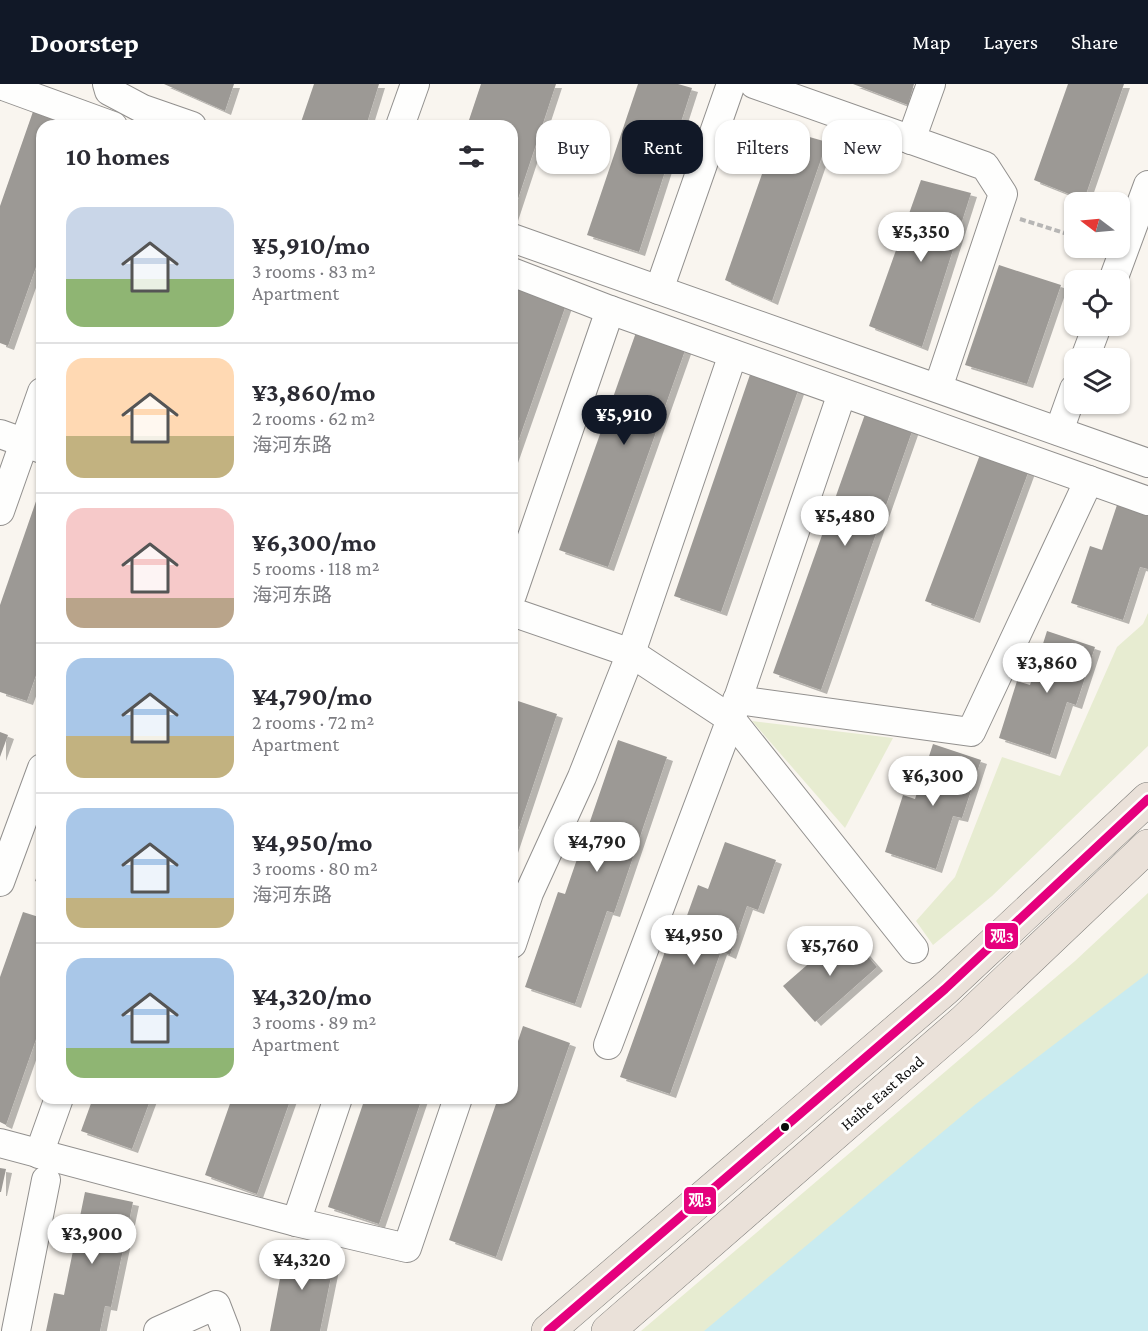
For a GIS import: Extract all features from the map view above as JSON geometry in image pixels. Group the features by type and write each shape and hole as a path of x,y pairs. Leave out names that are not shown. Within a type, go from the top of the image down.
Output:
{"main road":[{"path":"548,1331 929,1003 1148,799"},
{"name":"Haihe East Road","path":"608,1331 964,1021 1148,846"}],"street":[{"path":"107,84 109,91 142,109 174,120"},
{"path":"402,120 415,84"},
{"path":"659,290 731,84"},
{"path":"754,84 804,92 911,140 984,166 1003,194 999,212 938,388"},
{"path":"911,140 931,84"},
{"path":"4,92 93,120"},
{"path":"1117,270 1148,184"},
{"path":"518,240 1148,463"},
{"path":"518,274 610,310 1148,501"},
{"path":"518,578 610,310"},
{"path":"518,926 529,893 582,777 631,653 733,354"},
{"path":"608,1046 734,710 842,393"},
{"path":"0,511 36,407"},
{"path":"1059,430 1065,414"},
{"path":"518,614 631,653 734,710 971,732 1089,480"},
{"path":"734,710 914,949"},
{"path":"0,882 36,784"},
{"path":"16,1331 43,1167 58,1104"},
{"path":"296,1222 336,1104"},
{"path":"0,1143 43,1167 407,1248 457,1104"},
{"path":"158,1331 216,1305 226,1331"}],"path":[{"path":"999,212 1064,233"}],"green space":[{"path":"1148,613 1148,746 992,896 933,945 916,921 955,877 1002,757 1060,776 1117,647 1143,624"},
{"path":"752,721 893,738 845,828"},
{"path":"1148,893 1148,1331 641,1331 1075,961"}],"water":[{"path":"1148,973 1148,1331 704,1331 976,1104"}],"building":[{"path":"164,84 234,84 225,111"},
{"path":"314,84 379,84 368,120 302,120"},
{"path":"481,84 556,84 544,120 536,120 536,144 518,199 518,120 469,120"},
{"path":"638,84 678,84 692,88 682,120 626,120"},
{"path":"853,84 914,84 908,105"},
{"path":"1068,84 1124,84 1087,192 1064,192 1034,180"},
{"path":"36,103 72,120 36,120 36,267 8,346 0,343 0,206"},
{"path":"622,131 622,174 664,174 639,252 587,235 608,174 610,174 610,167"},
{"path":"810,137 822,141 822,156 772,301 725,280 762,174 810,174"},
{"path":"921,180 971,193 922,347 869,326"},
{"path":"999,265 1061,285 1027,384 965,365"},
{"path":"518,281 568,299 518,442"},
{"path":"639,324 688,342 608,567 559,550"},
{"path":"754,363 802,379 721,612 674,596"},
{"path":"869,403 916,420 821,690 773,673"},
{"path":"984,444 1032,462 974,619 925,601"},
{"path":"1120,496 1148,505 1148,569 1140,567 1123,620 1071,603 1090,546 1102,550"},
{"path":"36,501 36,675 27,701 0,692 0,605"},
{"path":"1047,631 1095,647 1076,705 1067,702 1050,755 999,738 1017,681 1030,685"},
{"path":"518,701 557,714 518,831"},
{"path":"0,732 8,735 0,757"},
{"path":"618,740 667,757 614,913 607,911 575,1004 525,987 558,892 565,894"},
{"path":"933,744 981,760 962,818 953,816 936,869 885,852 903,795 915,799"},
{"path":"725,842 776,860 758,910 747,906 730,955 721,951 670,1094 620,1077 672,932 680,935 698,885 708,889"},
{"path":"23,912 36,916 36,1039 6,1125 0,1122 0,977"},
{"path":"846,931 877,967 815,1022 783,986"},
{"path":"523,1026 570,1043 496,1257 449,1240 496,1104 518,1104 518,1041"},
{"path":"91,1104 149,1104 132,1149 81,1131"},
{"path":"230,1104 289,1104 257,1194 205,1175"},
{"path":"363,1104 420,1104 379,1224 328,1207"},
{"path":"0,1168 6,1169 1,1192 0,1192"},
{"path":"85,1192 133,1202 111,1307 105,1306 100,1331 46,1331 54,1293 64,1295"},
{"path":"286,1247 335,1257 320,1331 270,1331"}],"transit line":[{"name":"观3","path":"548,1331 945,989 1148,799"}]}
